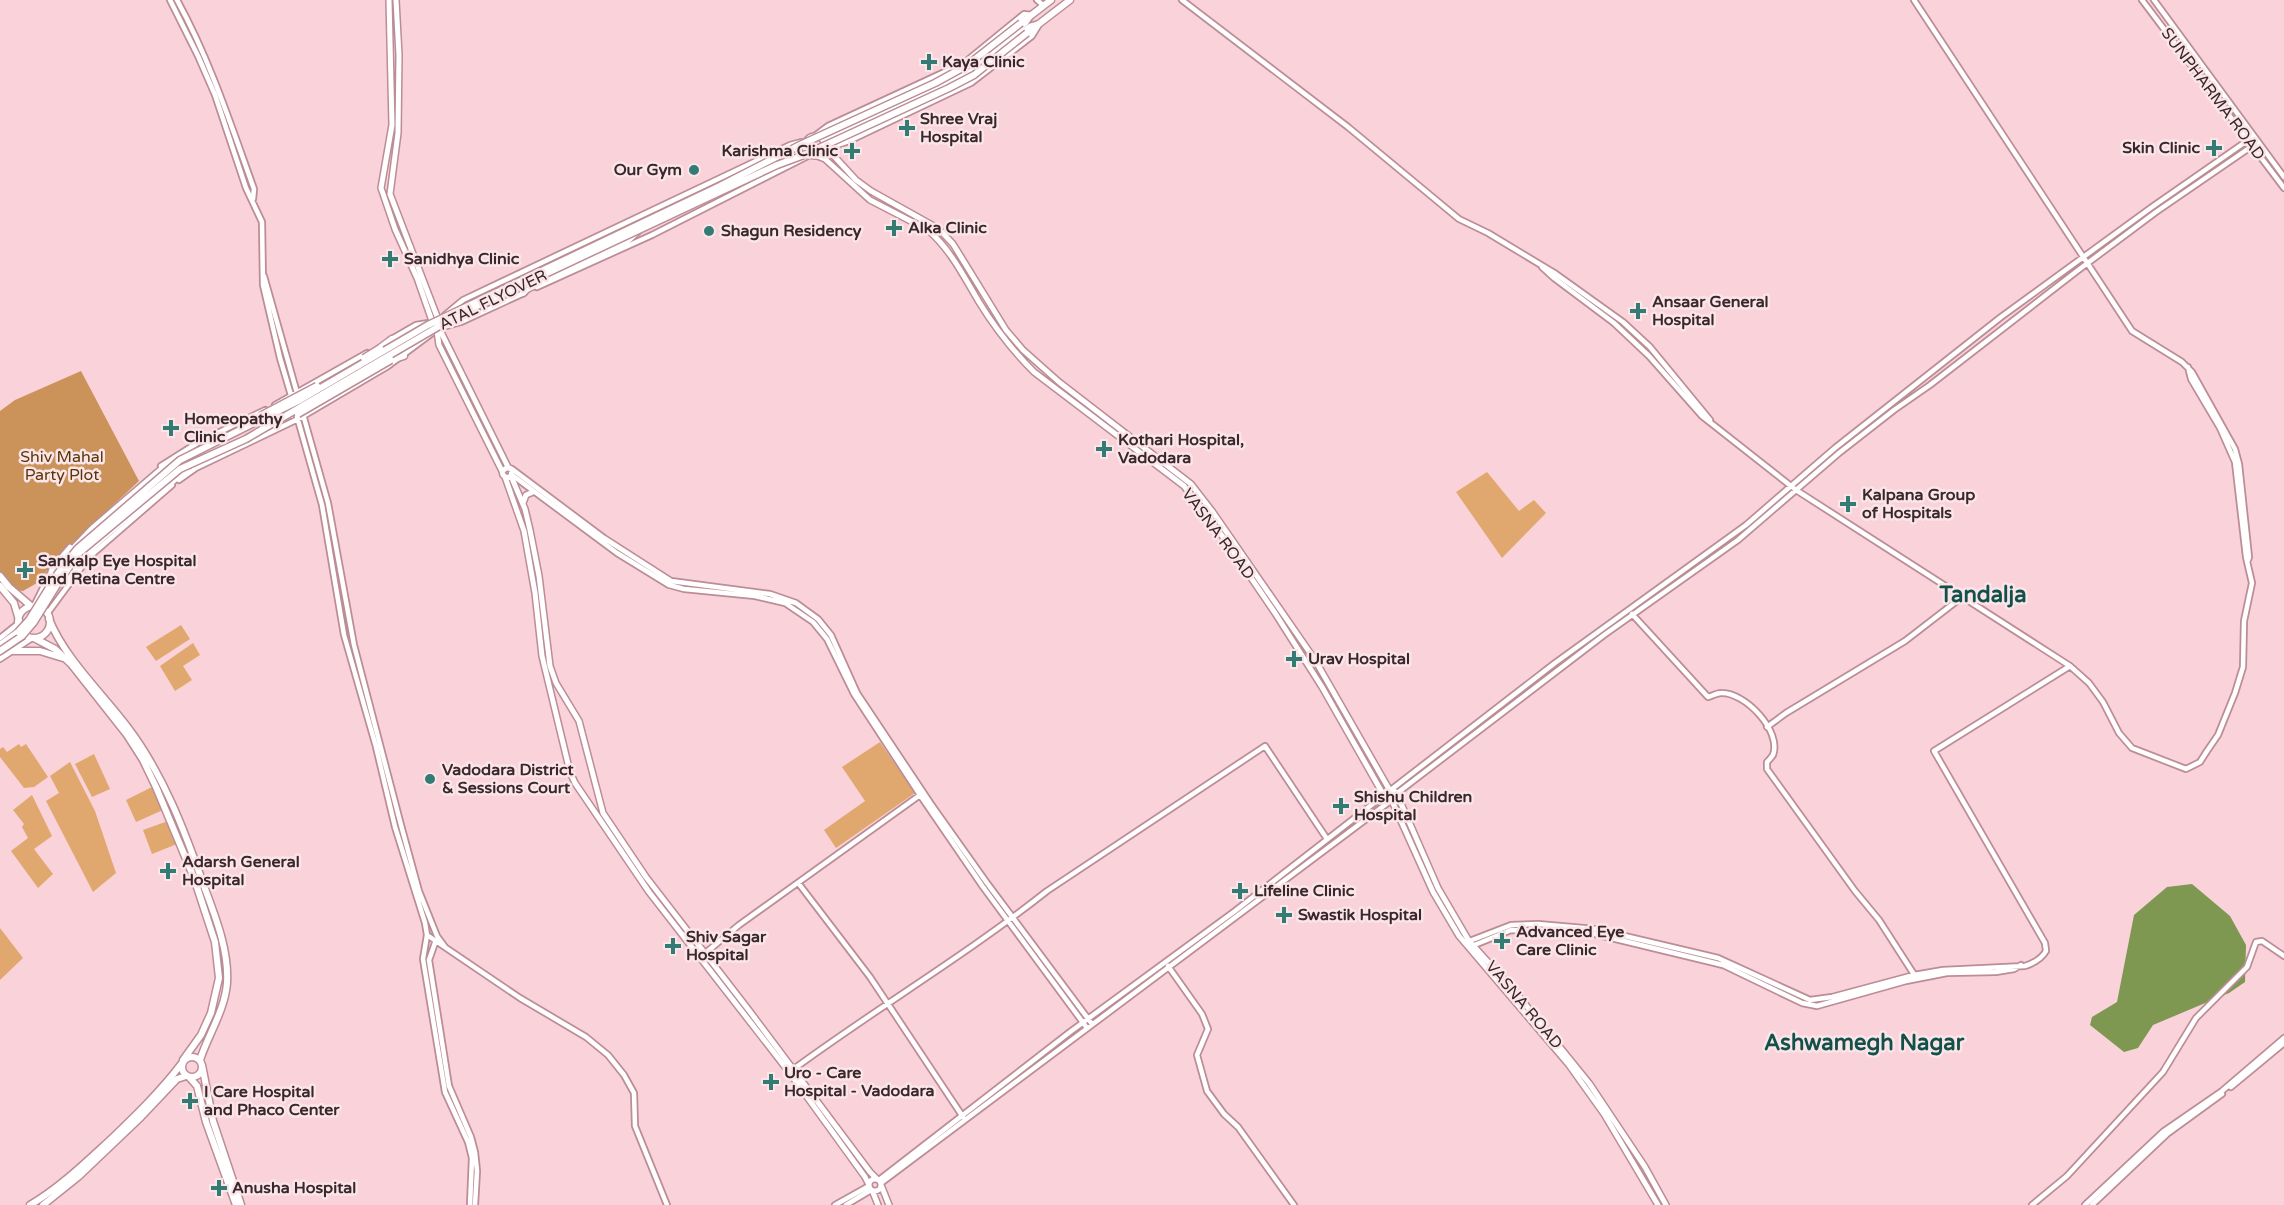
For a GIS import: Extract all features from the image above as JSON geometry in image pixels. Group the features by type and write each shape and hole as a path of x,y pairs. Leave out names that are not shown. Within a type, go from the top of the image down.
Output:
{"main road":[{"path":"389,0 392,125 381,188 395,229 435,320 443,323 439,330"},
{"path":"396,0 399,55 398,133 390,194 435,320 431,327 439,330 523,503 539,576 550,666 556,683 579,721 599,803 608,821 646,877 703,955 879,1182 888,1205"},
{"name":"ATAL FLYOVER","path":"0,651 22,636 34,622 79,554 190,459 263,429 460,314 974,75 1070,0"},
{"name":"ATAL FLYOVER","path":"0,645 18,632 29,620 58,573 77,549 163,473 300,400 428,325 711,191 802,144 935,83 966,66 1047,2"},
{"path":"815,136 823,140 824,150 817,156 810,154 806,148 807,141 815,136"},
{"name":"VASNA ROAD","path":"824,150 833,155 856,180 871,192 939,229 953,244 981,291 1020,347 1059,382 1191,484 1315,660 1392,795 1448,920 1576,1075 1604,1114 1658,1205"},
{"name":"VASNA ROAD","path":"817,156 825,159 870,200 928,230 936,237 959,268 995,328 1015,353 1034,372 1184,486 1226,541 1275,613 1322,687 1383,795 1392,795"},
{"path":"525,291 626,242 638,231"},
{"path":"256,423 262,415 326,381 392,339"},
{"path":"263,429 269,429 391,360 404,356"},
{"path":"52,571 92,529 163,468 176,458 190,459 188,468 90,551 69,576 68,584"},
{"path":"508,473 525,531 542,656 570,772 575,783 649,892 703,955"},
{"path":"523,503 526,495 533,492"},
{"path":"0,576 4,588 14,603 24,634 55,649 64,658 88,684 143,760 176,831 194,878 215,942 218,971 215,1003 201,1035 171,1080 141,1117 78,1177 43,1205"},
{"path":"4,588 48,616 62,646 138,742 154,770 182,828 211,906 224,949 227,983 199,1074 171,1080 80,1167 48,1194 30,1205"},
{"path":"19,622 22,612 33,606"},
{"path":"33,638 46,632 48,616"},
{"path":"14,651 40,651 64,658"},
{"path":"1383,795 1392,795"},
{"name":"VASNA ROAD","path":"1469,944 1516,993 1589,1083 1645,1167 1666,1205"},
{"path":"183,1062 193,1056 201,1063 213,1121 242,1205"},
{"path":"183,1062 182,1070 197,1086 206,1122 236,1205"},
{"path":"791,1071 866,1177 878,1205"},
{"path":"870,1188 871,1180 879,1182"},
{"path":"870,1188 878,1190 879,1182"}],"street":[{"path":"170,0 198,56 246,188 262,222 262,285 291,396 328,503 358,664 419,891 436,939 429,960 449,1086 475,1152 477,1171 473,1205"},
{"path":"177,0 218,88 254,189 253,199"},
{"path":"1037,0 1047,2"},
{"path":"1182,0 1348,127 1459,219 1488,234 1599,304 1650,347 1714,424 1796,490 2070,666 2089,683 2103,702 2119,733 2132,748 2186,769 2193,767 2200,762 2218,735 2235,693 2242,667 2244,621 2252,583 2239,464 2235,449 2188,367 2132,331 1914,0"},
{"name":"SUNPHARMA ROAD","path":"2142,0 2284,188"},
{"name":"SUNPHARMA ROAD","path":"2154,0 2284,177"},
{"path":"815,136 828,126 964,63 1024,15 1031,15"},
{"path":"823,140 963,73 1026,23 1031,15"},
{"path":"823,140 964,76 1030,26 1040,24"},
{"path":"824,150 849,141 971,83 1032,36 1040,24"},
{"path":"1631,613 1746,525 1791,485 2001,317 2254,136"},
{"path":"33,606 61,557 85,532 167,461 199,442 240,424 297,393 416,325 435,320 463,300 790,145 807,141"},
{"path":"879,1182 966,1121 1170,967 1392,795 1556,662 1738,540 1894,410 2087,264 2258,142"},
{"path":"48,616 68,584 89,557 181,478 196,468 300,418 404,356 439,330 652,235 810,154"},
{"path":"263,271 297,393 300,418 321,501 344,635 376,747 395,827 427,935 423,959 444,1088 468,1142 472,1158 473,1205"},
{"path":"508,473 669,585 684,589 754,596 785,603 813,622 827,639 854,694 920,795 1090,1026"},
{"path":"508,473 608,544 671,581 770,594 796,603 818,619 831,635 857,693 1011,919"},
{"path":"1767,728 1786,713 1897,646 1962,597"},
{"path":"1631,613 1708,697 1722,693 1750,703 1773,741 1773,755 1767,762 1767,769 1855,891 1879,920 1915,977"},
{"path":"0,638 19,622"},
{"path":"0,659 33,638"},
{"path":"1469,944 1511,925 1538,924 1595,929 1724,960 1810,1000 1832,998 1943,970 2032,963 2043,956 2046,951 2045,943 1934,751 2070,666"},
{"path":"791,1071 1011,919 1047,891 1264,746 1327,839"},
{"path":"703,955 739,926 920,795"},
{"path":"879,1182 1085,1021 1235,912 1383,795"},
{"path":"799,884 870,977 966,1121"},
{"path":"427,935 520,998 586,1037 608,1055 624,1075 634,1093 634,1126 667,1205"},
{"path":"2032,1205 2067,1176 2163,1072 2196,1018 2247,967 2256,942 2262,941 2284,956"},
{"path":"1166,962 1202,1014 1208,1029 1197,1055 1207,1091 1224,1114 1238,1127 1294,1205"},
{"path":"2092,1205 2164,1131 2222,1090 2284,1038"},
{"path":"2085,1205 2153,1143 2210,1103 2284,1043"},
{"path":"835,1205 870,1188"},
{"path":"846,1205 870,1188"}],"shaded area":[{"path":"1487,472 1519,511 1534,500 1546,513 1502,558 1456,492"},
{"path":"181,625 190,639 156,661 146,647"},
{"path":"193,643 200,655 183,666 192,680 175,691 160,666"},
{"path":"880,742 915,793 836,848 824,830 865,801 842,767"},
{"path":"19,744 21,747 26,744 48,777 34,787 24,788 0,757 0,749 3,747 7,752"},
{"path":"94,754 110,789 92,797 75,764"},
{"path":"70,762 95,811 116,873 93,892 46,801 59,793 50,776"},
{"path":"154,786 163,810 136,822 126,800"},
{"path":"32,795 52,836 34,849 53,874 38,888 11,851 28,838 22,827 24,824 13,810"},
{"path":"168,821 177,844 152,854 143,830"},
{"path":"2192,884 2230,916 2246,945 2245,982 2229,993 2153,1025 2138,1048 2124,1052 2090,1025 2092,1017 2117,1002 2134,915 2167,887"},
{"path":"0,928 23,958 0,980"}],"green space":[{"name":"Shiv Mahal Party Plot","path":"81,371 139,481 63,552 37,583 23,591 5,588 0,582 0,411 15,400"}],"place":[{"name":"Kaya Clinic","path":"929,62"},
{"name":"Shree Vraj Hospital","path":"907,128"},
{"name":"Skin Clinic","path":"2214,148"},
{"name":"Karishma Clinic","path":"852,151"},
{"name":"Our Gym","path":"694,170"},
{"name":"Alka Clinic","path":"894,228"},
{"name":"Shagun Residency","path":"709,231"},
{"name":"Sanidhya Clinic","path":"390,259"},
{"name":"Ansaar General Hospital","path":"1638,311"},
{"name":"Homeopathy Clinic","path":"171,428"},
{"name":"Kothari Hospital, Vadodara","path":"1104,449"},
{"name":"Kalpana Group of Hospitals","path":"1848,504"},
{"name":"Sankalp Eye Hospital and Retina Centre","path":"25,570"},
{"name":"Urav Hospital","path":"1294,659"},
{"name":"Vadodara District & Sessions Court","path":"430,779"},
{"name":"Shishu Children Hospital","path":"1341,806"},
{"name":"Adarsh General Hospital","path":"168,871"},
{"name":"Lifeline Clinic","path":"1240,891"},
{"name":"Swastik Hospital","path":"1284,915"},
{"name":"Advanced Eye Care Clinic","path":"1502,941"},
{"name":"Shiv Sagar Hospital","path":"673,946"},
{"name":"Uro - Care Hospital - Vadodara","path":"771,1082"},
{"name":"I Care Hospital and Phaco Center","path":"190,1101"},
{"name":"Anusha Hospital","path":"219,1188"}],"district":[{"name":"Tandalja","path":"1983,595"},
{"name":"Ashwamegh Nagar","path":"1864,1043"}]}
